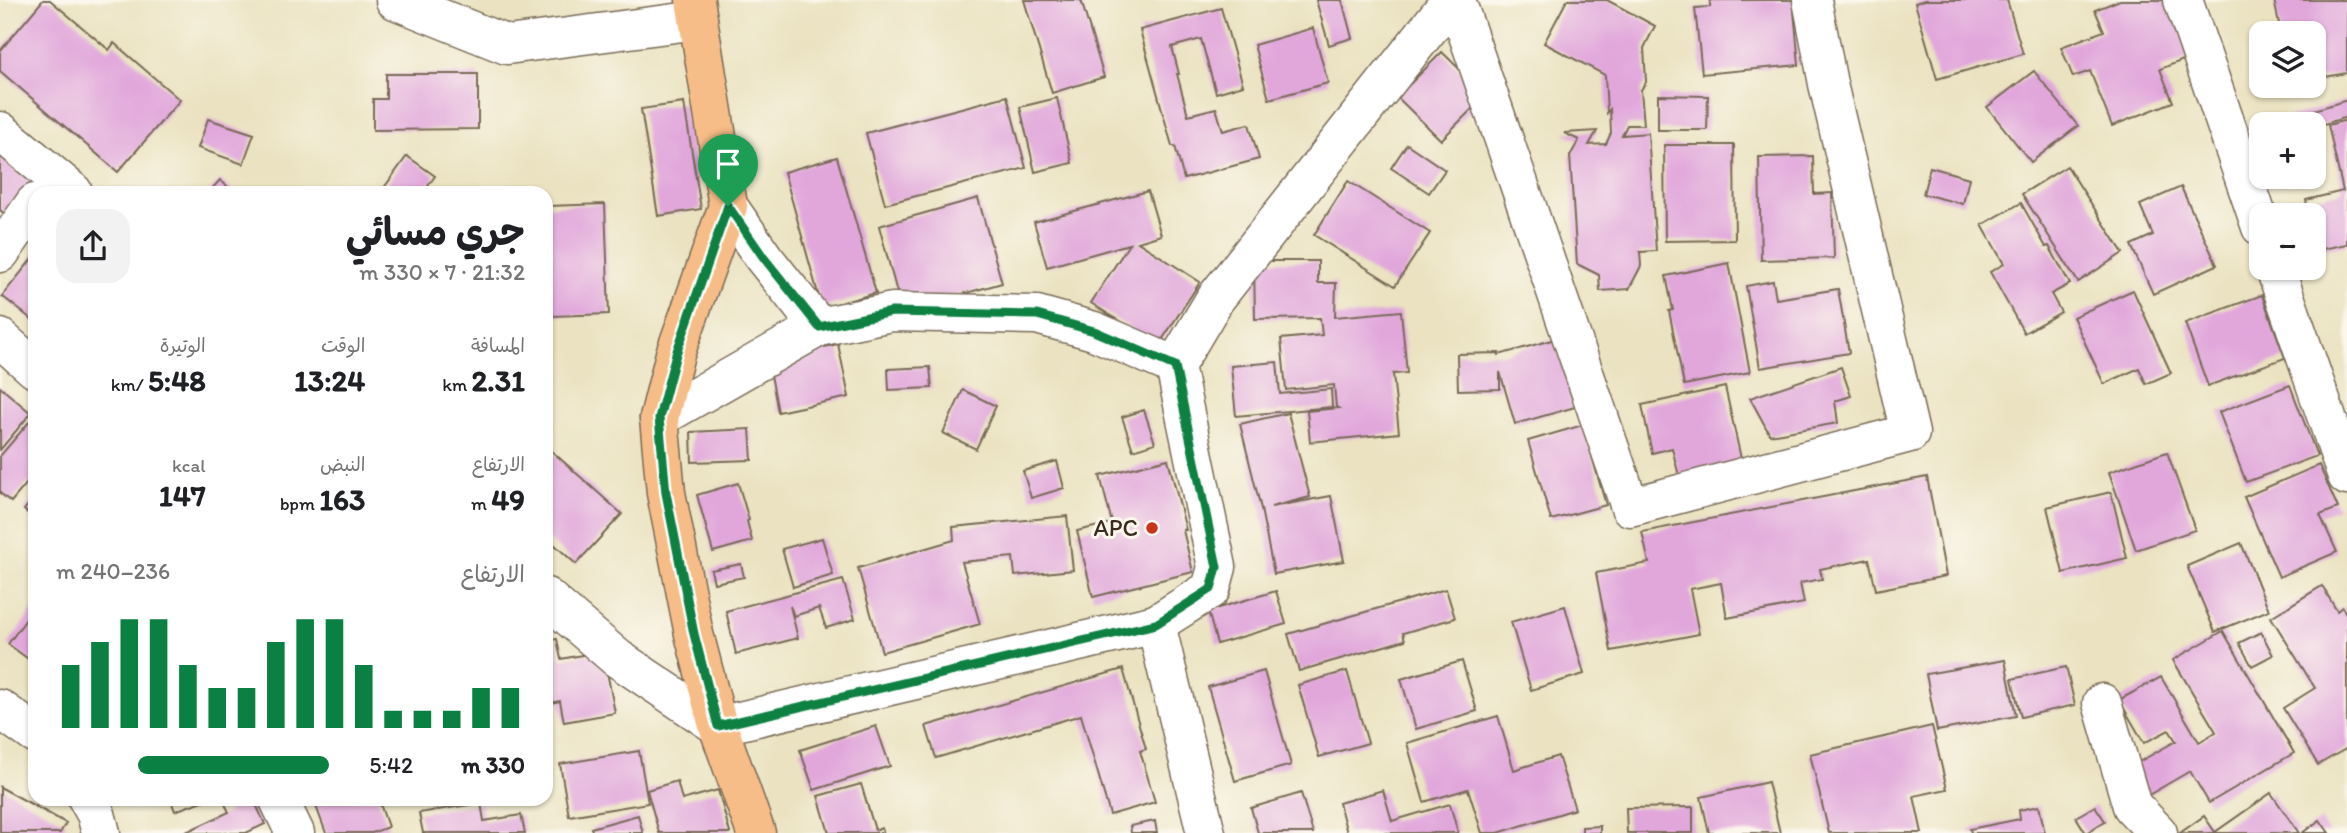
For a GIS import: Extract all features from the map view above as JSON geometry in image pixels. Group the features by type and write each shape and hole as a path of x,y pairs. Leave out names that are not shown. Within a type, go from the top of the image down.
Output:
{"main road":[{"path":"697,10 728,206 676,354 659,418 666,493 694,634 718,726 756,833"}],"street":[{"path":"395,0 507,45 697,10"},
{"path":"1454,0 1630,507 1910,432 1828,84 1812,0"},
{"path":"553,603 617,658 718,726 1156,624 1211,589 1217,567 1175,366 1215,299 1454,0"},
{"path":"2183,0 2253,203"},
{"path":"0,131 47,186"},
{"path":"728,206 764,258 819,327"},
{"path":"0,253 28,219"},
{"path":"2279,280 2347,476"},
{"path":"659,418 819,327 892,312 1037,315 1094,331 1175,366"},
{"path":"0,338 28,363"},
{"path":"1156,624 1206,833"},
{"path":"2102,703 2132,806 2158,833"},
{"path":"0,709 28,729"},
{"path":"92,806 101,833"},
{"path":"282,806 295,833"}],"building":[{"path":"43,0 50,0 109,50 114,43 180,100 118,172 0,71 0,51"},
{"path":"1024,0 1081,0 1104,77 1052,93"},
{"path":"1316,0 1342,0 1352,38 1329,45"},
{"path":"1567,0 1607,0 1655,26 1644,48 1646,82 1641,90 1644,125 1627,125 1622,135 1648,133 1656,251 1640,252 1641,266 1629,289 1600,291 1599,275 1577,264 1570,156 1579,140 1564,133 1597,131 1589,145 1606,144 1611,133 1605,75 1544,43"},
{"path":"1710,0 1793,0 1799,65 1702,74 1695,8 1710,7"},
{"path":"1925,0 2007,0 2023,54 1937,79 1915,3"},
{"path":"2120,0 2171,0 2194,56 2160,69 2173,102 2112,126 2090,71 2073,77 2061,47 2104,31 2095,10"},
{"path":"2274,0 2347,0 2347,73 2326,77 2326,21 2278,21"},
{"path":"1221,8 1243,85 1216,93 1201,39 1172,47 1177,74 1188,115 1216,108 1223,131 1249,124 1259,159 1184,179 1175,146 1172,146 1140,30"},
{"path":"1313,28 1328,83 1269,99 1254,45"},
{"path":"1442,52 1486,95 1441,140 1397,97"},
{"path":"2034,71 2078,126 2031,162 1987,107"},
{"path":"386,74 478,74 478,129 373,130 373,99 386,99"},
{"path":"1658,95 1708,96 1707,130 1658,130"},
{"path":"1007,96 1026,168 885,204 866,133"},
{"path":"1057,98 1072,163 1035,172 1020,107"},
{"path":"2347,100 2347,117 2326,123 2326,112 2308,112"},
{"path":"684,103 701,209 658,216 641,109"},
{"path":"208,119 254,134 243,164 198,148"},
{"path":"2347,120 2347,244 2326,248 2326,203 2307,203 2306,200 2343,191 2328,125"},
{"path":"1407,144 1445,170 1429,193 1391,168"},
{"path":"1664,145 1734,145 1735,240 1665,241"},
{"path":"0,156 35,185 28,186 28,193 8,217 0,210"},
{"path":"407,156 435,176 428,186 385,186"},
{"path":"1813,156 1814,194 1832,193 1834,258 1761,260 1759,157"},
{"path":"837,157 876,293 822,308 784,172"},
{"path":"2067,166 2123,253 2078,282 2022,194"},
{"path":"1930,167 1969,178 1963,204 1923,194"},
{"path":"220,180 227,186 214,186"},
{"path":"1348,181 1430,233 1395,286 1314,235"},
{"path":"2181,187 2217,265 2153,294 2131,245 2153,235 2140,205"},
{"path":"1148,191 1161,235 1138,242 1200,282 1158,346 1091,303 1129,244 1047,267 1034,222"},
{"path":"978,198 1002,283 902,311 879,226"},
{"path":"2021,203 2070,284 2051,294 2061,312 2024,333 1990,272 2004,264 1982,225"},
{"path":"605,204 609,314 553,316 553,206"},
{"path":"1254,261 1318,261 1318,283 1336,283 1335,317 1401,311 1407,373 1393,374 1399,433 1310,442 1307,411 1338,408 1334,385 1286,390 1281,339 1322,335 1320,318 1255,319"},
{"path":"1729,263 1750,372 1684,385 1669,311 1673,310 1666,276"},
{"path":"28,264 28,316 2,296"},
{"path":"1773,281 1776,299 1838,289 1849,353 1760,368 1746,286"},
{"path":"2133,290 2171,373 2146,384 2139,368 2104,384 2073,317"},
{"path":"2262,295 2285,358 2208,386 2185,323"},
{"path":"1555,339 1575,407 1515,424 1500,372 1500,389 1458,390 1457,354 1499,355"},
{"path":"838,344 849,397 778,412 768,359"},
{"path":"1277,362 1280,394 1331,389 1332,407 1236,416 1231,366"},
{"path":"930,367 932,388 889,390 888,369"},
{"path":"1841,367 1851,396 1835,401 1838,423 1770,435 1750,398"},
{"path":"2290,385 2317,456 2246,482 2219,412"},
{"path":"0,387 28,410 28,417 0,450"},
{"path":"1725,387 1742,463 1679,476 1672,448 1652,453 1642,405"},
{"path":"963,390 996,406 976,449 943,433"},
{"path":"1144,410 1155,443 1133,450 1122,417"},
{"path":"1288,413 1310,497 1271,507 1331,496 1344,561 1274,574 1240,424"},
{"path":"28,423 28,484 11,502 0,493 0,456"},
{"path":"1583,425 1606,505 1551,520 1528,441"},
{"path":"750,429 752,460 692,462 691,432"},
{"path":"553,452 622,514 576,564 553,543"},
{"path":"2167,452 2195,530 2136,550 2109,472"},
{"path":"1168,459 1186,530 1183,530 1193,572 1093,597 1077,531 1112,523 1100,476"},
{"path":"1057,461 1064,488 1031,498 1023,471"},
{"path":"2319,465 2338,508 2320,515 2337,552 2279,577 2244,497"},
{"path":"1927,477 1946,576 1876,590 1869,559 1820,569 1822,579 1800,583 1804,603 1727,618 1721,583 1690,589 1699,634 1611,651 1596,573 1649,563 1642,532"},
{"path":"738,483 752,541 713,552 697,495"},
{"path":"2111,492 2127,558 2063,573 2047,507"},
{"path":"1067,516 1073,570 1015,576 1013,557 962,562 980,624 882,652 858,568 954,540 953,527"},
{"path":"822,538 833,575 793,587 782,549"},
{"path":"2241,543 2269,610 2215,632 2187,566"},
{"path":"741,564 744,577 714,583 711,570"},
{"path":"843,580 855,619 826,628 819,608 794,616 790,606 798,638 736,654 726,611"},
{"path":"2322,586 2337,611 2342,607 2347,615 2347,748 2318,765 2283,708 2315,688 2271,617"},
{"path":"1446,589 1455,618 1403,633 1405,640 1299,671 1288,634"},
{"path":"1276,591 1286,624 1217,644 1208,611"},
{"path":"1565,606 1584,674 1531,690 1511,622"},
{"path":"28,617 28,659 8,644"},
{"path":"2223,631 2294,753 2209,803 2190,771 2147,796 2130,767 2176,741 2169,730 2144,743 2119,700 2161,677 2199,742 2216,732 2173,660"},
{"path":"2261,632 2273,655 2252,666 2239,643"},
{"path":"557,639 561,659 603,651 615,713 564,722 560,701 553,702 553,640"},
{"path":"2005,660 2016,716 1937,731 1926,674"},
{"path":"1462,661 1477,711 1416,729 1401,679"},
{"path":"2066,667 2075,705 2021,717 2012,679"},
{"path":"1123,669 1146,749 1140,751 1155,802 1110,815 1081,715 936,758 926,726"},
{"path":"1264,671 1291,765 1235,781 1208,687"},
{"path":"1347,671 1368,743 1319,757 1298,685"},
{"path":"1498,716 1514,770 1558,756 1575,809 1498,833 1482,833 1468,789 1424,802 1407,743"},
{"path":"876,726 890,766 814,790 800,750"},
{"path":"1932,726 1947,789 1914,796 1922,833 1829,833 1810,754"},
{"path":"639,751 648,803 569,816 560,764"},
{"path":"677,781 682,800 718,790 730,833 659,833 647,790"},
{"path":"1768,782 1780,833 1709,833 1701,797"},
{"path":"861,784 875,830 882,828 883,833 829,833 818,796"},
{"path":"0,787 28,802 28,806 35,806 66,823 60,833 0,833"},
{"path":"1383,790 1392,821 1450,804 1458,833 1347,833 1339,803"},
{"path":"1301,793 1313,833 1258,833 1251,808"},
{"path":"2271,793 2299,833 2180,833 2204,816 2215,832"},
{"path":"173,806 189,806 175,811"},
{"path":"226,806 257,806 265,824 246,833 184,833 229,812"},
{"path":"316,806 381,806 388,827 372,833 326,833"},
{"path":"462,806 482,806 484,821 521,815 525,833 423,833 419,813"},
{"path":"2039,806 2045,833 1971,833 1970,829 2020,819 2019,810"},
{"path":"2095,806 2105,821 2086,833 2076,817"},
{"path":"1693,807 1693,833 1627,833 1626,808"},
{"path":"638,815 643,833 593,833 591,828"},
{"path":"2320,820 2329,833 2302,833"},
{"path":"1155,821 1157,833 1131,833 1130,826"},
{"path":"1600,826 1600,833 1582,833 1582,827"}],"place":[{"name":"APC","path":"1152,528"}],"route":[{"path":"728,206 764,258 819,327 892,312 1037,315 1094,331 1175,366 1217,567 1211,589 1156,624 718,726 694,634 666,493 659,418 676,354 728,206"}]}
